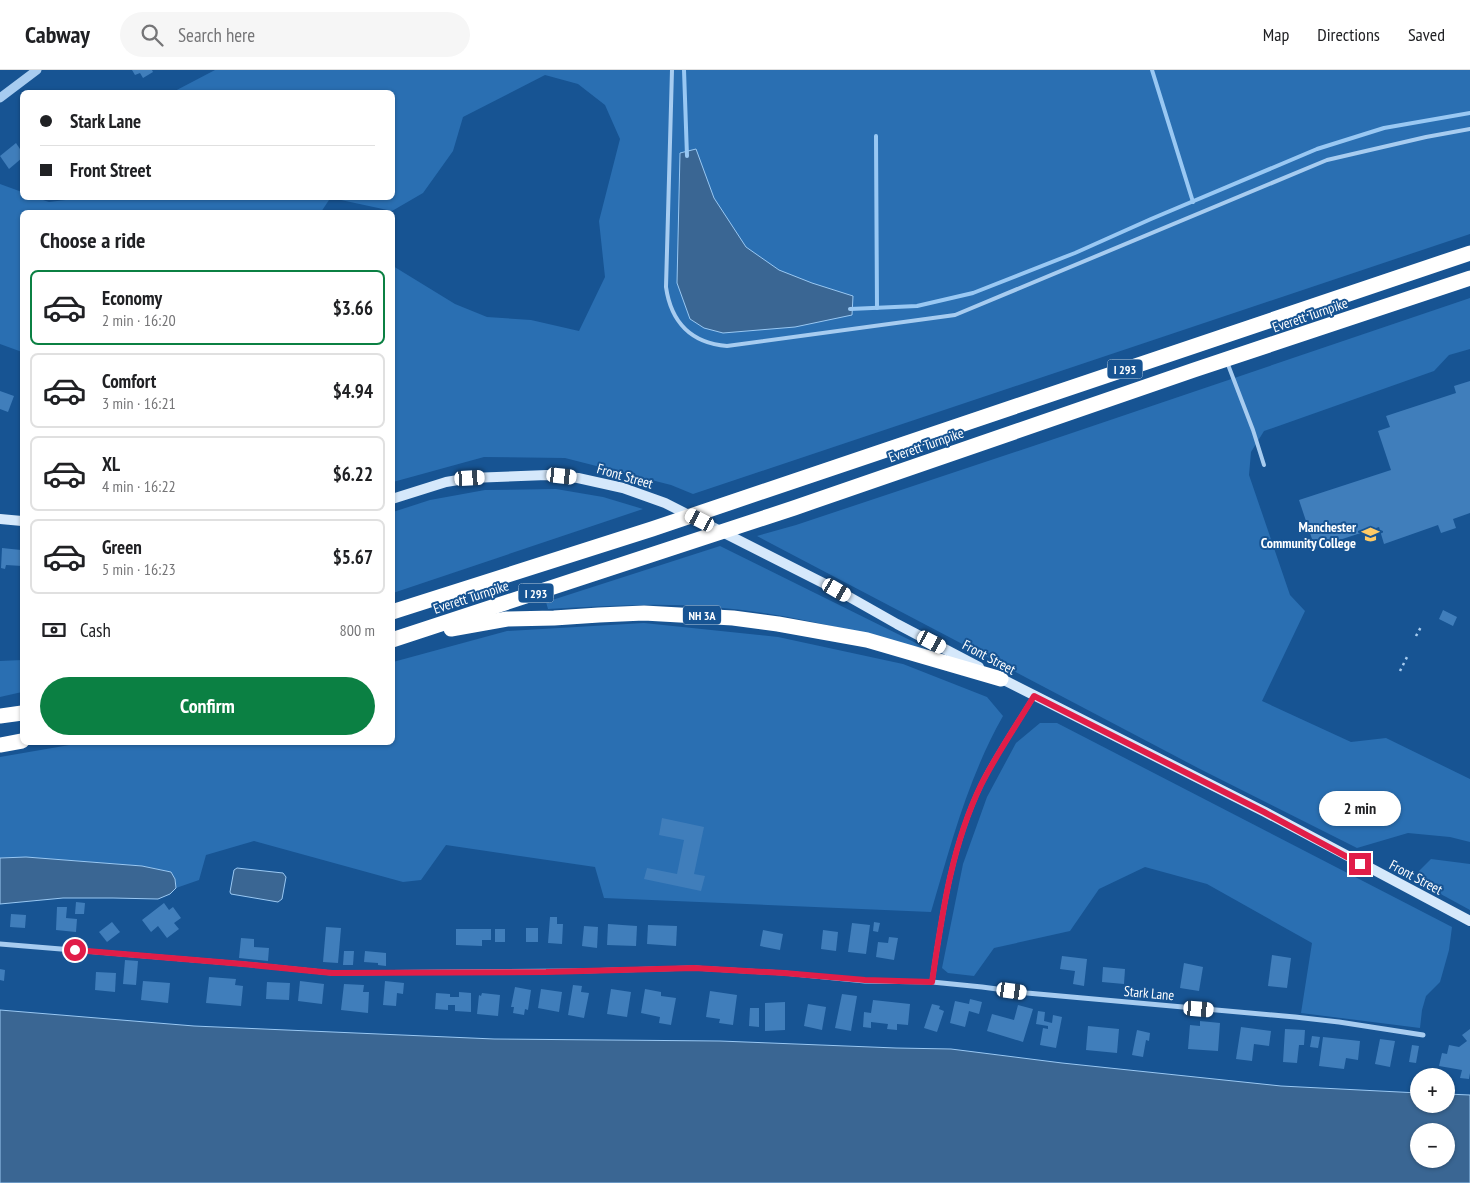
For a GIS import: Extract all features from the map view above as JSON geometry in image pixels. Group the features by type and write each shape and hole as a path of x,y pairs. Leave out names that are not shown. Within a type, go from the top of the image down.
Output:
{"highway":[{"name":"Everett Turnpike","path":"395,611 652,529 1470,253"},
{"name":"Everett Turnpike","path":"395,640 794,508 1470,278"},
{"name":"NH 3A","path":"395,640 507,619 644,613 688,614 778,624 867,640 1000,679"},
{"path":"0,716 20,713"},
{"path":"0,745 20,740"}],"main road":[{"name":"Front Street","path":"395,498 446,482 480,477 547,475 578,478 623,488 665,502 837,590 1000,679 1264,812 1470,921"},
{"path":"0,519 20,521"}],"street":[{"path":"0,98 37,70"},
{"path":"932,982 947,887 969,814 985,777 1034,696"},
{"name":"Stark Lane","path":"0,944 332,973 694,968 865,980 932,982 1027,993 1304,1018 1423,1035"}],"lane":[{"path":"672,70 667,298 675,318 690,334 708,343 727,346 955,315 1327,160 1426,137 1470,129"},
{"path":"1226,360 1253,430 1264,465"}],"path":[{"path":"1416,636 1422,625"},
{"path":"1400,671 1408,655"}],"shaded area":[{"path":"215,70 1470,70 1470,234 693,494 671,485 565,458 484,457 395,481 395,267 455,304 487,317 531,320 579,331 605,277 599,221 620,139 605,105 578,84 545,75 463,117 453,151 423,193 394,210 387,210 341,200 395,200 395,90 177,90"},
{"path":"696,149 714,198 746,247 779,270 853,296 852,315 795,327 723,333 704,328 690,319 677,283 680,153"},
{"path":"0,184 20,191 20,200 43,200 49,202 66,200 329,200 322,210 20,210 20,351 0,344"},
{"path":"1470,298 1470,349 1449,355 1434,371 1264,431 1251,452 1249,475 1290,595 1305,611 1262,701 1351,742 1386,738 1470,779 1470,842 1450,837 1408,833 1357,848 1198,768 757,536 796,525 1066,435"},
{"path":"556,489 603,497 643,509 395,592 395,511 430,500 485,490"},
{"path":"720,546 926,648 925,651 820,623 766,613 691,606 650,605 548,609 546,602"},
{"path":"644,623 778,637 903,664 987,697 1003,716 970,787 953,836 931,912 604,898 595,867 446,845 421,880 403,882 254,841 206,855 199,880 176,888 175,879 171,872 142,866 26,857 0,858 0,757 70,745 395,745 395,661 507,631"},
{"path":"20,660 20,692 0,697 0,661"},
{"path":"1040,723 1057,723 1452,927 1449,950 1440,982 1426,996 1420,1028 1301,1013 1312,943 1207,884 1145,867 1099,889 1070,931 994,948 974,976 948,973 942,968 963,864 987,797 1016,743"},
{"path":"26,857 142,866 171,872 175,879 176,888 170,894 158,899 63,898 0,904 0,858"},
{"path":"1431,859 1470,864 1470,910 1437,892 1418,878 1419,871"},
{"path":"237,868 283,873 286,877 282,899 278,902 231,894 234,870"},
{"path":"0,1010 194,1026 494,1039 720,1041 951,1049 1062,1063 1281,1086 1410,1093 1410,1113 1455,1113 1455,1094 1470,1095 1470,1183 0,1183"}],"building":[{"path":"132,70 152,70 153,72 143,78 140,73 135,75"},
{"path":"16,143 20,149 20,160 9,169 0,156"},
{"name":"Manchester Community College","path":"1470,381 1470,513 1453,519 1456,528 1441,533 1438,525 1384,544 1379,527 1315,548 1299,500 1391,470 1378,431 1390,427 1386,416 1456,393 1454,386"},
{"path":"0,391 14,396 8,412 0,409"},
{"path":"2,548 20,550 20,566 6,565 5,569 1,568"},
{"path":"1443,610 1457,617 1453,626 1439,619"},
{"path":"662,818 704,827 694,874 705,876 701,891 644,879 647,868 677,874 684,840 659,835"},
{"path":"76,902 85,903 84,914 75,914"},
{"path":"164,903 169,910 173,907 181,918 174,923 179,929 167,938 158,926 151,932 142,920"},
{"path":"57,907 67,907 66,918 77,919 76,932 56,930"},
{"path":"11,914 26,915 25,928 10,927"},
{"path":"550,917 557,917 557,924 563,924 562,944 548,943"},
{"path":"112,922 120,932 107,942 99,932"},
{"path":"874,922 880,923 878,932 873,931"},
{"path":"852,923 870,925 866,954 848,952"},
{"path":"608,924 637,926 636,946 607,945"},
{"path":"648,925 677,926 676,946 647,944"},
{"path":"584,926 598,927 597,948 582,946"},
{"path":"326,927 341,928 338,963 323,962"},
{"path":"526,928 538,928 538,942 526,942"},
{"path":"456,929 491,929 491,940 482,940 482,946 456,945"},
{"path":"495,929 505,929 505,942 495,942"},
{"path":"763,930 783,934 780,950 760,946"},
{"path":"823,930 838,932 836,951 821,949"},
{"path":"889,937 898,938 894,960 876,957 878,942 888,943"},
{"path":"241,938 254,939 254,947 269,948 268,961 239,958"},
{"path":"344,951 354,951 353,965 343,965"},
{"path":"365,951 386,953 386,966 378,965 378,963 364,962"},
{"path":"1272,955 1291,958 1287,988 1268,986"},
{"path":"1062,956 1087,959 1084,986 1073,984 1075,971 1060,969"},
{"path":"125,960 138,961 136,985 123,984"},
{"path":"1184,963 1203,967 1199,991 1180,988"},
{"path":"1103,967 1125,969 1124,984 1102,982"},
{"path":"0,969 5,970 4,981 0,980"},
{"path":"96,972 116,973 115,992 95,990"},
{"path":"209,977 236,979 235,985 243,986 241,1006 206,1003"},
{"path":"143,981 170,983 168,1003 141,1000"},
{"path":"300,981 324,984 322,1004 298,1001"},
{"path":"385,981 404,983 403,994 397,993 396,1006 383,1005"},
{"path":"267,982 290,983 289,1000 266,999"},
{"path":"344,984 364,985 363,992 369,992 368,1013 341,1010"},
{"path":"573,985 582,986 581,992 589,993 584,1018 568,1015"},
{"path":"515,987 531,990 528,1010 525,1009 524,1015 513,1013 514,1007 511,1007"},
{"path":"541,989 562,992 559,1012 538,1008"},
{"path":"611,989 631,992 627,1017 607,1014"},
{"path":"645,989 661,992 661,996 676,998 671,1025 659,1023 660,1017 641,1013"},
{"path":"710,991 737,995 733,1025 719,1023 720,1019 706,1017"},
{"path":"459,992 471,993 471,1012 455,1011 455,1005 448,1005 448,1010 435,1009 436,993 450,994 450,997 459,997"},
{"path":"482,993 500,995 498,1016 477,1014 479,995 481,996"},
{"path":"842,994 857,996 851,1031 835,1028"},
{"path":"970,999 982,1002 979,1014 969,1011 965,1027 950,1023 955,1001 969,1004"},
{"path":"873,1000 910,1004 908,1025 897,1024 897,1030 887,1029 888,1024 871,1022 871,1028 863,1027 864,1012 871,1013"},
{"path":"785,1002 785,1030 765,1031 765,1003"},
{"path":"808,1004 826,1007 822,1030 804,1026"},
{"path":"932,1004 940,1006 939,1009 944,1011 937,1032 924,1028"},
{"path":"1018,1005 1033,1009 1023,1042 987,1031 992,1014 1014,1020"},
{"path":"750,1008 759,1008 759,1027 749,1026"},
{"path":"1038,1011 1045,1012 1044,1021 1052,1023 1053,1015 1062,1017 1056,1048 1040,1045 1043,1028 1048,1029 1048,1026 1036,1024"},
{"path":"1200,1021 1220,1023 1218,1051 1188,1049 1190,1025 1200,1026"},
{"path":"1088,1026 1119,1029 1117,1053 1086,1050"},
{"path":"1241,1027 1271,1031 1269,1046 1254,1044 1252,1061 1236,1059"},
{"path":"1285,1029 1305,1030 1304,1045 1299,1045 1297,1063 1283,1062"},
{"path":"1470,1029 1469,1079 1460,1078 1462,1070 1439,1066 1442,1053 1447,1054 1449,1045 1459,1047 1467,1041 1462,1035"},
{"path":"1137,1030 1150,1033 1149,1041 1146,1040 1143,1057 1132,1055"},
{"path":"1312,1036 1320,1037 1318,1048 1310,1047"},
{"path":"1323,1037 1360,1041 1358,1060 1346,1058 1344,1069 1319,1066"},
{"path":"1380,1039 1395,1041 1390,1067 1375,1064"},
{"path":"1412,1045 1419,1046 1416,1063 1409,1062"}],"waterway":[{"path":"684,70 687,156"},
{"path":"1152,70 1193,202"},
{"path":"850,309 917,306 973,293 1075,253 1317,149 1384,128 1470,113"},
{"path":"876,136 877,308"}],"place":[{"name":"Manchester Community College","path":"1370,535"}],"route":[{"path":"75,950 332,973 546,972 694,968 898,982 932,982 947,887 969,814 981,785 998,754 1034,696 1264,812 1360,864"}]}
